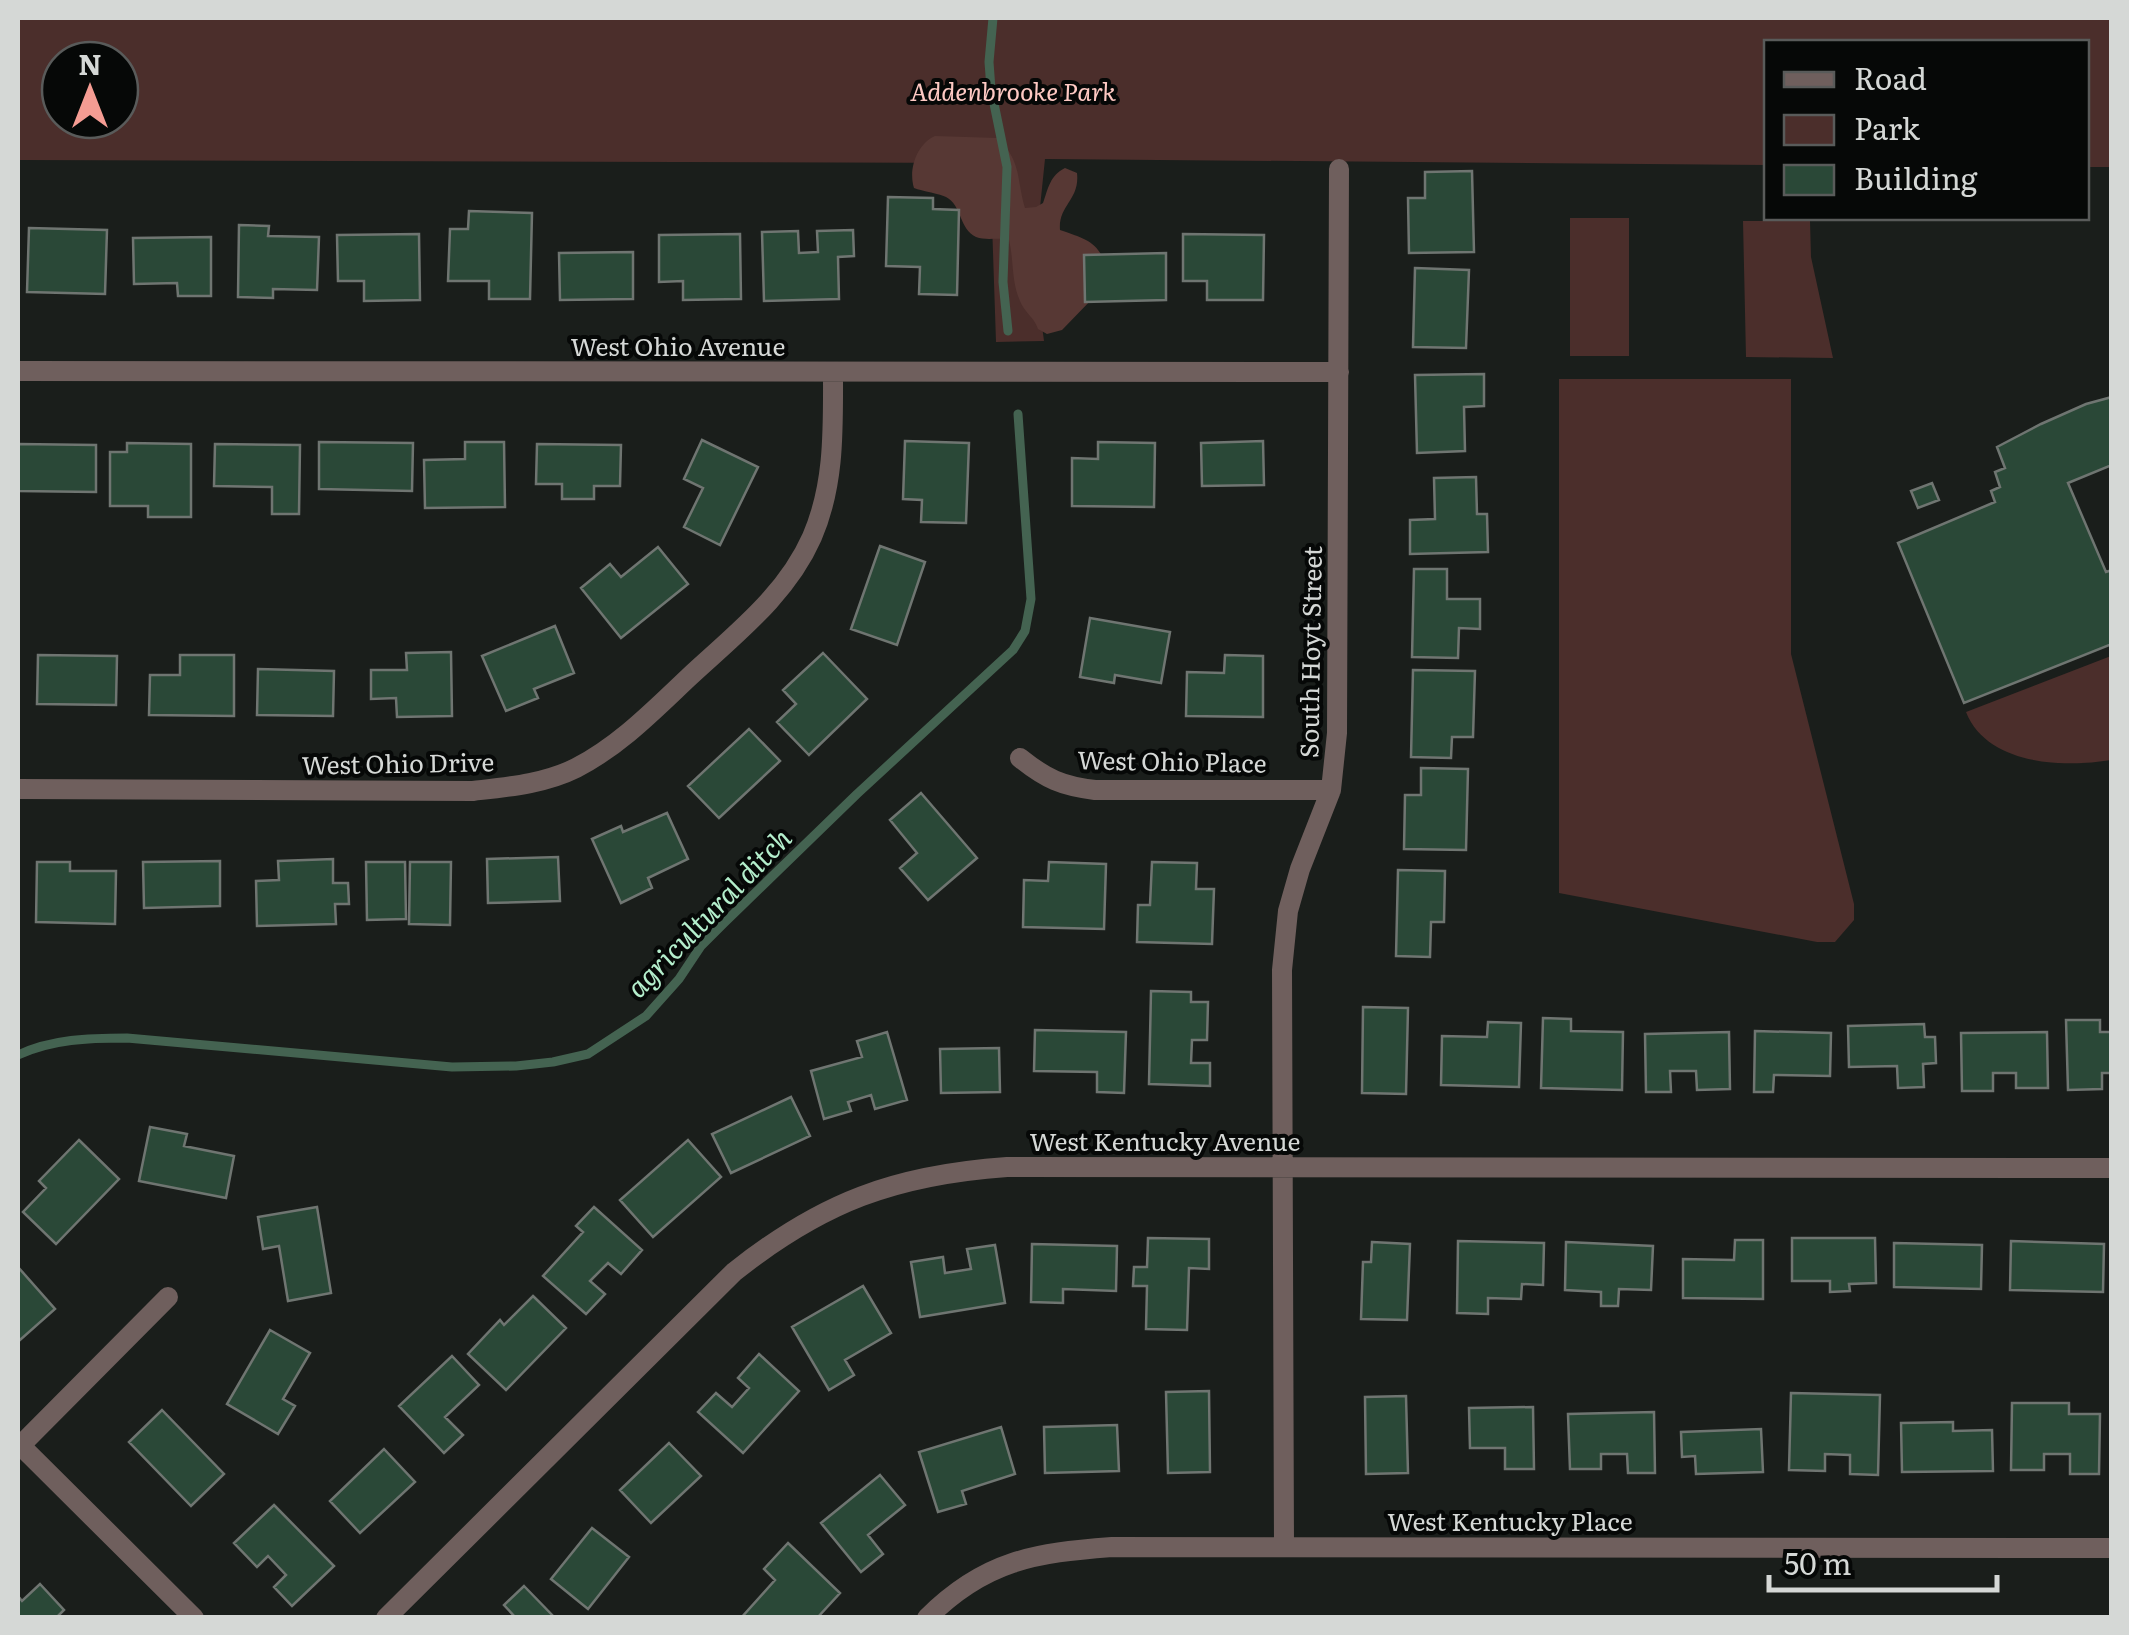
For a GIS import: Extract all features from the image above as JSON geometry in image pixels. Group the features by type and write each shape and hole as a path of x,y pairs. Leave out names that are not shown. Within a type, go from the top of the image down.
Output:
{"street":[{"name":"South Hoyt Street","path":"1284,1547 1282,970 1284,927 1297,877 1330,790 1338,707 1339,169"},
{"name":"West Ohio Avenue","path":"18,371 1339,372"},
{"name":"West Ohio Drive","path":"18,789 473,791 528,783 572,770 624,736 747,624 798,566 813,536 830,473 833,372"},
{"name":"West Ohio Place","path":"1020,758 1057,783 1095,790 1330,790"},
{"name":"West Kentucky Avenue","path":"386,1618 734,1272 770,1244 822,1213 908,1181 1007,1167 2112,1168"},
{"path":"168,1297 18,1446 194,1618"},
{"name":"West Kentucky Place","path":"928,1618 968,1584 1005,1564 1034,1556 1112,1547 2112,1548"}],"green space":[{"name":"Addenbrooke Park","path":"18,18 2111,18 2111,167 2089,167 2089,40 1764,40 1764,165 1045,159 1034,266 1044,341 996,342 990,163 18,160"},
{"path":"1570,218 1629,218 1629,356 1570,356"},
{"path":"1743,221 1810,221 1811,257 1833,358 1746,357"},
{"path":"1559,379 1791,379 1791,654 1854,904 1854,920 1835,942 1817,942 1559,893"},
{"path":"2111,656 2111,760 2050,762 2008,753 1976,730 1966,712"}],"shaded area":[{"path":"935,136 997,138 1011,154 1025,208 1043,203 1050,183 1060,171 1065,168 1077,173 1060,230 1094,246 1107,267 1094,297 1062,330 1047,334 1038,329 1022,305 1015,286 1009,240 976,237 966,228 951,201 914,188 916,158 923,145"}],"building":[{"path":"1472,171 1474,252 1409,253 1408,198 1425,198 1425,172"},
{"path":"888,197 933,198 933,209 959,210 957,295 919,294 920,267 886,266"},
{"path":"469,211 532,213 530,299 489,299 489,281 448,281 450,229 468,229"},
{"path":"239,225 269,226 268,236 319,237 317,290 273,289 273,298 238,297"},
{"path":"29,228 107,230 105,294 27,292"},
{"path":"853,230 854,256 838,257 839,299 764,301 762,232 798,231 799,253 818,252 817,231"},
{"path":"419,234 420,300 364,301 364,281 338,281 337,235"},
{"path":"740,234 741,299 683,300 683,281 659,282 659,235"},
{"path":"1183,234 1264,235 1263,300 1207,300 1207,281 1183,281"},
{"path":"211,237 211,296 178,296 177,283 134,284 133,238"},
{"path":"633,252 633,299 560,300 559,253"},
{"path":"1166,253 1166,300 1085,302 1084,255"},
{"path":"1415,268 1469,270 1466,348 1413,347"},
{"path":"1484,374 1484,406 1464,407 1465,451 1417,453 1415,375"},
{"path":"2112,397 2112,465 2068,483 2106,572 2112,570 2112,644 1964,703 1898,543 1995,502 1991,491 2000,487 1995,472 2005,468 1997,447 2086,404"},
{"path":"702,440 758,467 720,545 684,527 703,488 684,479"},
{"path":"905,441 969,443 966,523 921,522 922,500 903,499"},
{"path":"1263,441 1264,485 1202,486 1201,443"},
{"path":"319,442 413,443 412,491 319,489"},
{"path":"465,442 504,442 505,507 425,508 424,460 465,459"},
{"path":"1098,442 1155,443 1154,507 1072,506 1072,458 1098,459"},
{"path":"127,443 191,444 191,517 148,517 148,506 110,506 110,452 127,452"},
{"path":"18,444 96,445 96,492 18,491"},
{"path":"215,444 300,445 299,514 272,514 272,487 214,486"},
{"path":"537,444 621,445 620,486 594,486 594,499 562,499 562,484 536,484"},
{"path":"1476,477 1477,514 1487,514 1488,552 1410,554 1410,520 1435,519 1434,478"},
{"path":"1932,483 1939,500 1918,508 1911,491"},
{"path":"880,546 925,562 897,645 851,629"},
{"path":"658,547 688,584 621,638 581,588 610,564 621,577"},
{"path":"1414,569 1447,569 1447,599 1480,599 1480,629 1459,628 1458,658 1412,657"},
{"path":"1090,618 1170,632 1161,683 1115,675 1114,683 1080,677"},
{"path":"555,626 574,673 534,689 538,698 506,711 482,656"},
{"path":"451,652 452,716 397,717 396,698 371,699 371,670 407,670 406,653"},
{"path":"823,653 867,699 809,755 777,722 796,704 783,690"},
{"path":"38,655 117,656 116,705 37,704"},
{"path":"180,655 234,655 234,716 149,715 150,675 180,675"},
{"path":"1225,655 1263,656 1263,717 1186,716 1187,672 1224,673"},
{"path":"258,669 334,671 333,716 257,715"},
{"path":"1413,670 1475,671 1473,737 1452,737 1451,758 1411,757"},
{"path":"749,729 780,761 719,818 688,786"},
{"path":"1421,768 1468,769 1466,850 1404,849 1405,795 1421,795"},
{"path":"921,793 977,858 928,900 900,868 917,853 890,820"},
{"path":"667,813 688,859 648,878 652,888 621,903 592,839 621,826 623,832"},
{"path":"558,857 560,901 488,903 487,859"},
{"path":"333,859 333,883 348,883 349,904 335,904 336,924 257,926 256,881 279,880 278,861"},
{"path":"220,861 220,906 144,908 143,862"},
{"path":"37,862 70,862 70,871 116,871 115,924 36,922"},
{"path":"366,862 405,862 406,919 367,920"},
{"path":"410,862 451,862 450,925 409,924"},
{"path":"1049,862 1106,864 1104,929 1023,927 1024,880 1048,881"},
{"path":"1152,862 1197,863 1196,889 1214,889 1212,944 1137,942 1138,905 1150,905"},
{"path":"1398,870 1445,871 1444,922 1431,922 1430,957 1396,956"},
{"path":"1151,991 1191,992 1191,1002 1208,1002 1207,1040 1192,1040 1191,1063 1210,1063 1210,1086 1149,1084"},
{"path":"1363,1007 1408,1008 1406,1094 1362,1093"},
{"path":"1543,1018 1571,1019 1571,1031 1623,1032 1622,1090 1541,1088"},
{"path":"2066,1020 2100,1020 2100,1032 2112,1032 2112,1073 2102,1073 2102,1089 2068,1090"},
{"path":"1488,1022 1521,1023 1519,1087 1441,1085 1442,1036 1487,1037"},
{"path":"1924,1024 1925,1037 1935,1037 1936,1063 1923,1064 1924,1087 1898,1088 1897,1066 1849,1067 1848,1026"},
{"path":"1035,1030 1126,1032 1124,1093 1097,1092 1097,1072 1034,1071"},
{"path":"1755,1031 1831,1033 1830,1076 1774,1075 1773,1092 1754,1092"},
{"path":"887,1032 907,1100 875,1109 871,1095 848,1102 851,1111 824,1119 811,1071 862,1057 857,1041"},
{"path":"1729,1032 1730,1089 1697,1090 1696,1071 1670,1071 1671,1092 1646,1092 1645,1034"},
{"path":"2047,1032 2048,1088 2016,1088 2016,1073 1993,1073 1993,1091 1962,1091 1961,1033"},
{"path":"999,1048 1000,1092 941,1093 940,1049"},
{"path":"791,1097 810,1136 731,1173 712,1134"},
{"path":"150,1127 187,1134 184,1146 234,1156 226,1198 139,1181"},
{"path":"79,1140 119,1179 56,1244 23,1212 46,1188 39,1181"},
{"path":"688,1140 721,1177 653,1237 620,1200"},
{"path":"317,1207 331,1293 288,1301 279,1246 263,1249 258,1217"},
{"path":"594,1207 642,1250 621,1274 608,1263 590,1281 605,1294 586,1314 543,1276 583,1232 576,1226"},
{"path":"1148,1238 1209,1239 1209,1269 1189,1268 1187,1330 1146,1329 1147,1286 1133,1286 1134,1267 1147,1267"},
{"path":"1792,1238 1875,1238 1876,1283 1849,1284 1850,1291 1830,1292 1830,1281 1792,1281"},
{"path":"1735,1240 1763,1240 1763,1299 1683,1298 1683,1259 1734,1260"},
{"path":"1458,1241 1544,1243 1543,1285 1522,1284 1521,1299 1488,1298 1488,1314 1457,1313"},
{"path":"2011,1241 2104,1244 2103,1292 2010,1290"},
{"path":"1372,1242 1410,1244 1407,1320 1361,1319 1363,1262 1371,1262"},
{"path":"1566,1242 1653,1246 1651,1290 1619,1289 1618,1306 1601,1306 1601,1292 1565,1290"},
{"path":"1894,1243 1982,1245 1981,1289 1894,1287"},
{"path":"1032,1244 1117,1246 1116,1291 1063,1289 1063,1303 1031,1302"},
{"path":"995,1245 1005,1303 920,1317 911,1262 943,1257 945,1273 971,1269 967,1249"},
{"path":"18,1267 55,1309 20,1340 18,1336"},
{"path":"863,1286 891,1333 845,1360 854,1375 829,1390 792,1327"},
{"path":"533,1296 566,1328 506,1390 468,1354 500,1320 504,1325"},
{"path":"270,1330 310,1353 283,1399 295,1406 278,1434 227,1404"},
{"path":"759,1354 799,1391 743,1453 698,1412 716,1393 732,1407 749,1388 738,1378"},
{"path":"452,1356 479,1385 445,1417 463,1435 444,1453 399,1406"},
{"path":"1209,1391 1210,1472 1168,1473 1166,1392"},
{"path":"1791,1393 1880,1395 1878,1475 1850,1474 1850,1455 1825,1454 1825,1471 1789,1470"},
{"path":"1406,1396 1408,1473 1366,1474 1365,1397"},
{"path":"2012,1403 2069,1403 2069,1414 2100,1414 2099,1474 2070,1474 2070,1454 2044,1454 2044,1470 2011,1470"},
{"path":"1533,1407 1534,1469 1505,1469 1505,1448 1470,1448 1469,1408"},
{"path":"162,1410 224,1474 191,1506 129,1442"},
{"path":"1654,1412 1655,1473 1628,1473 1627,1454 1601,1454 1601,1469 1570,1469 1568,1414"},
{"path":"1953,1422 1953,1431 1992,1430 1993,1471 1902,1472 1901,1423"},
{"path":"1117,1425 1119,1471 1045,1473 1044,1427"},
{"path":"1001,1427 1015,1474 962,1491 966,1504 938,1512 919,1452"},
{"path":"1761,1429 1763,1472 1696,1474 1695,1456 1682,1457 1681,1432"},
{"path":"669,1443 701,1476 651,1523 620,1490"},
{"path":"384,1449 415,1482 360,1533 330,1501"},
{"path":"880,1475 905,1505 868,1535 883,1554 861,1572 821,1523"},
{"path":"274,1505 334,1566 292,1606 274,1587 286,1575 268,1556 257,1567 234,1543"},
{"path":"592,1528 629,1557 588,1609 551,1579"},
{"path":"788,1543 840,1593 817,1618 741,1618 775,1580 764,1569"},
{"path":"40,1584 64,1610 56,1618 18,1618 18,1596 22,1601"},
{"path":"524,1586 555,1618 516,1618 504,1605"}],"waterway":[{"name":"agricultural ditch","path":"993,18 991,89 1007,167 1003,282 1008,331"},
{"name":"agricultural ditch","path":"18,1055 57,1043 127,1038 452,1067 516,1066 588,1054 646,1016 724,923 1013,650 1025,631 1031,599 1018,414"}]}
